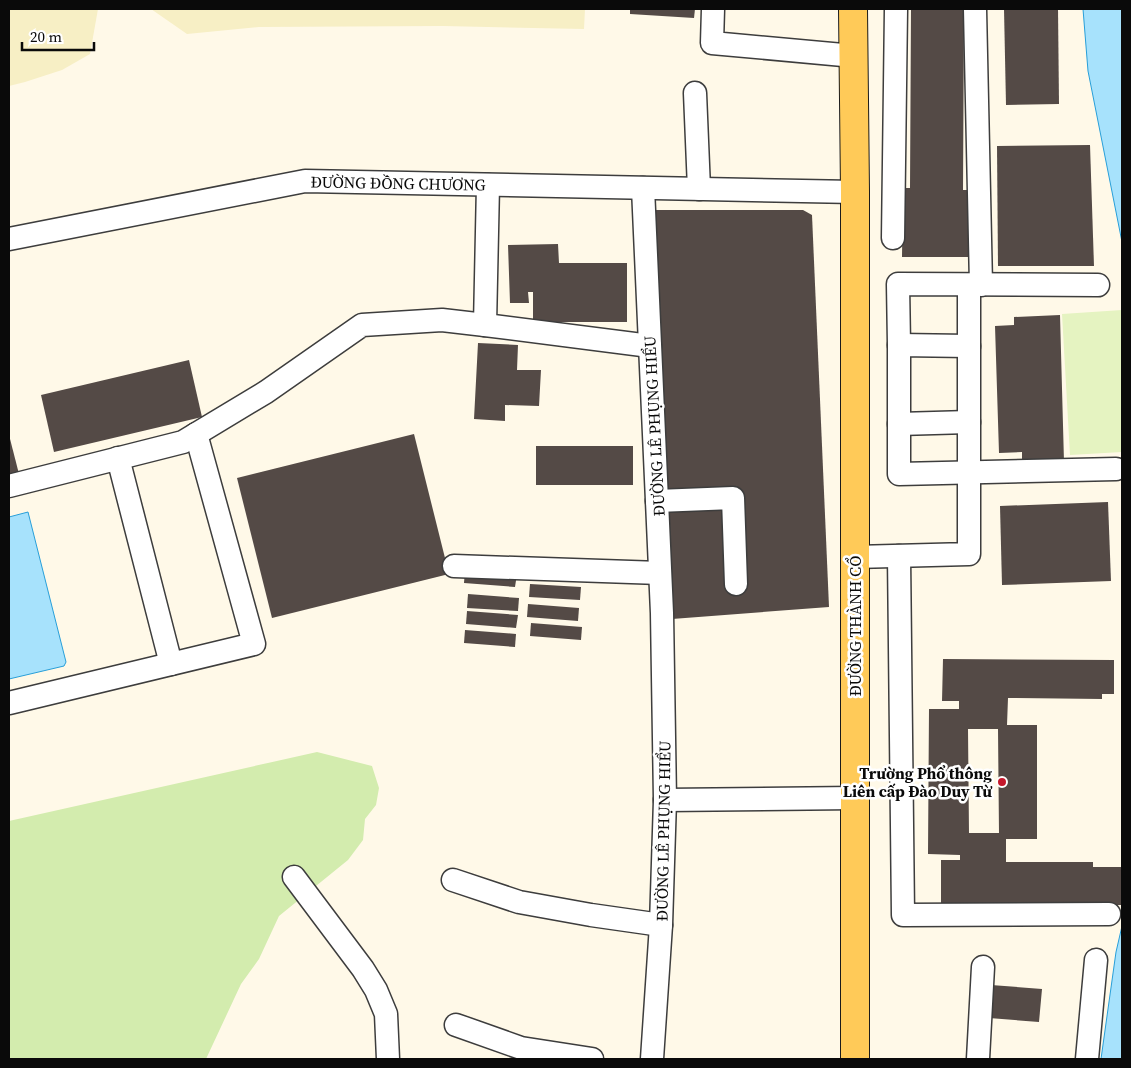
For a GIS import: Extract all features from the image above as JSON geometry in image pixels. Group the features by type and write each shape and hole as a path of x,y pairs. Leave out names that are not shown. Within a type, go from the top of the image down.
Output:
{"main road":[{"path":"853,9 855,192"},
{"name":"ĐƯỜNG THÀNH CỔ","path":"855,192 855,1059"}],"street":[{"path":"713,9 712,43 854,56"},
{"path":"893,238 896,9"},
{"path":"855,557 969,554 969,346 975,285 975,9"},
{"path":"695,93 699,189"},
{"name":"ĐƯỜNG ĐỒNG CHƯƠNG","path":"9,239 305,181 643,188"},
{"path":"485,326 488,185"},
{"path":"643,188 855,192"},
{"name":"ĐƯỜNG LÊ PHỤNG HIỂU","path":"643,188 660,573 665,800 661,925 652,1059"},
{"path":"1098,285 898,284 899,474 1116,470"},
{"path":"9,486 183,442 266,392 362,325 442,320 650,346"},
{"path":"899,345 969,346"},
{"path":"899,424 969,422"},
{"path":"9,703 254,644 196,434"},
{"path":"118,458 171,664"},
{"path":"657,501 733,498 736,584"},
{"path":"899,556 903,915 1109,914"},
{"path":"454,566 660,573"},
{"path":"665,800 855,798"},
{"path":"294,877 363,969 376,990 386,1014 388,1059"},
{"path":"453,880 519,902 591,916 661,925"},
{"path":"1087,1059 1096,960"},
{"path":"978,1059 984,967"},
{"path":"456,1025 521,1048 592,1059"}],"shaded area":[{"path":"9,9 98,9 90,54 62,70 9,86"},
{"path":"151,9 585,9 584,29 443,26 259,27 187,34"}],"green space":[{"path":"1122,310 1122,452 1070,455 1062,314"},
{"path":"317,752 372,766 379,788 376,805 365,819 363,840 348,860 279,916 259,959 241,984 206,1059 9,1059 9,821"}],"water":[{"path":"1083,9 1122,9 1122,242 1088,71"},
{"path":"28,512 66,662 64,666 9,679 9,517"},
{"path":"1122,926 1122,1059 1101,1059 1116,952"}],"building":[{"path":"630,9 695,9 694,18 630,14"},
{"path":"911,9 964,9 963,190 968,190 968,257 902,257 903,188 910,188"},
{"path":"1004,9 1058,9 1059,104 1006,105"},
{"path":"1090,145 1094,266 998,266 997,146"},
{"path":"654,210 803,210 812,215 829,607 672,619"},
{"path":"558,244 559,263 627,263 627,322 533,322 533,292 528,292 529,303 510,303 508,245"},
{"path":"1060,315 1064,462 1022,463 1022,452 999,453 995,326 1014,325 1014,317"},
{"path":"478,343 518,345 517,370 541,370 539,406 505,405 505,421 474,419"},
{"path":"189,360 202,417 54,452 41,395"},
{"path":"414,434 449,574 272,618 237,478"},
{"path":"9,435 19,474 9,476"},
{"path":"536,446 633,446 633,485 536,485"},
{"path":"1108,502 1111,581 1002,585 1000,506"},
{"path":"465,570 517,574 515,587 464,583"},
{"path":"530,584 581,587 580,600 529,597"},
{"path":"468,594 519,598 518,611 467,608"},
{"path":"528,604 579,608 578,621 527,617"},
{"path":"467,611 518,615 516,628 466,624"},
{"path":"531,623 582,627 581,640 530,636"},
{"path":"465,630 516,634 515,647 464,643"},
{"path":"943,659 1114,660 1114,694 1102,694 1102,699 1008,698 1007,725 1037,725 1037,839 1006,839 1006,862 1093,862 1093,867 1122,867 1122,905 941,904 941,860 960,860 960,855 928,854 929,709 959,709 959,701 942,701","holes":["968,729 998,729 999,833 969,833"]},
{"path":"991,985 1042,989 1039,1022 989,1018"}],"place":[{"name":"Trường Phổ thông Liên cấp Đào Duy Từ","path":"1002,782"}]}
